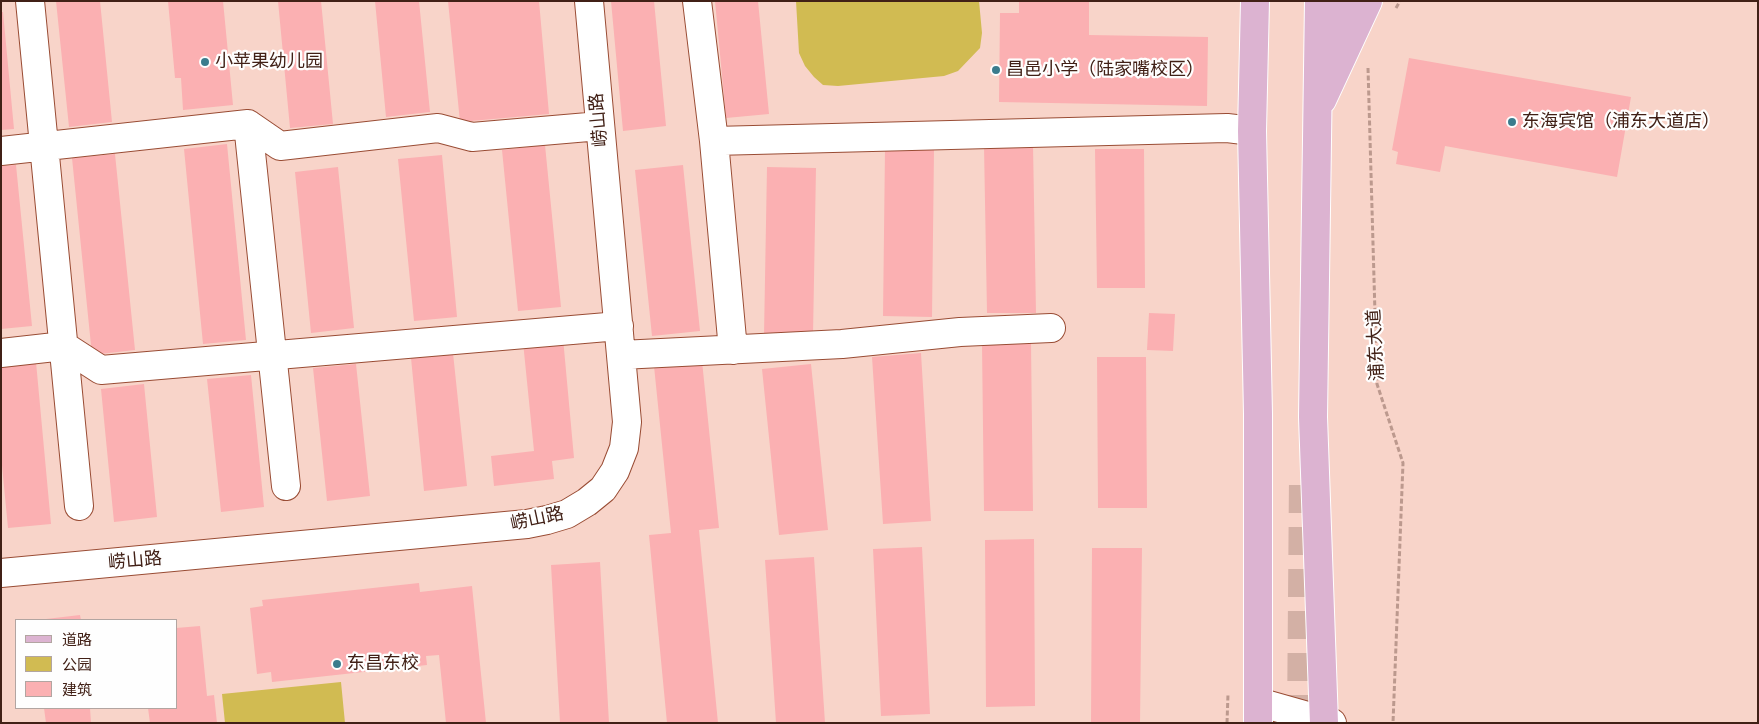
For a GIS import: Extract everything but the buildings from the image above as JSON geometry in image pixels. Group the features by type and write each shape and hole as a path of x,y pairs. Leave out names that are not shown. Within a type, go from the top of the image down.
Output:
{"main road":[{"path":"1255,1 1252,131 1258,414 1258,712"},
{"path":"1319,1 1313,417 1327,722"},
{"path":"1318,108 1344,1"},
{"path":"1318,108 1368,1"}],"street":[{"path":"30,1 79,506"},
{"name":"崂山路","path":"1,573 508,526 547,520 567,514 587,502 603,488 615,471 624,448 627,422 589,1"},
{"path":"697,1 714,141 733,350"},
{"path":"248,124 286,486"},
{"path":"1,151 248,124 280,146 438,128 472,137 600,126"},
{"path":"714,141 1227,128 1252,131"},
{"path":"1,353 64,346 101,370 619,326"},
{"path":"621,355 842,344 960,332 1051,328"},
{"path":"1258,712 1327,722"}],"path":[{"path":"1396,9 1400,1"},
{"name":"浦东大道","path":"1368,65 1376,384 1403,463 1393,723"}],"green space":[{"path":"796,1 979,1 982,33 980,48 958,71 944,76 838,86 823,85 805,66 799,53"},
{"path":"341,682 345,723 225,723 222,694"}],"tunnel":[{"path":"1301,723 1303,477"}],"place":[{"name":"小苹果幼儿园","path":"205,62"},
{"name":"昌邑小学（陆家嘴校区）","path":"996,70"},
{"name":"东海宾馆（浦东大道店）","path":"1512,122"},
{"name":"东昌东校","path":"337,664"}]}
